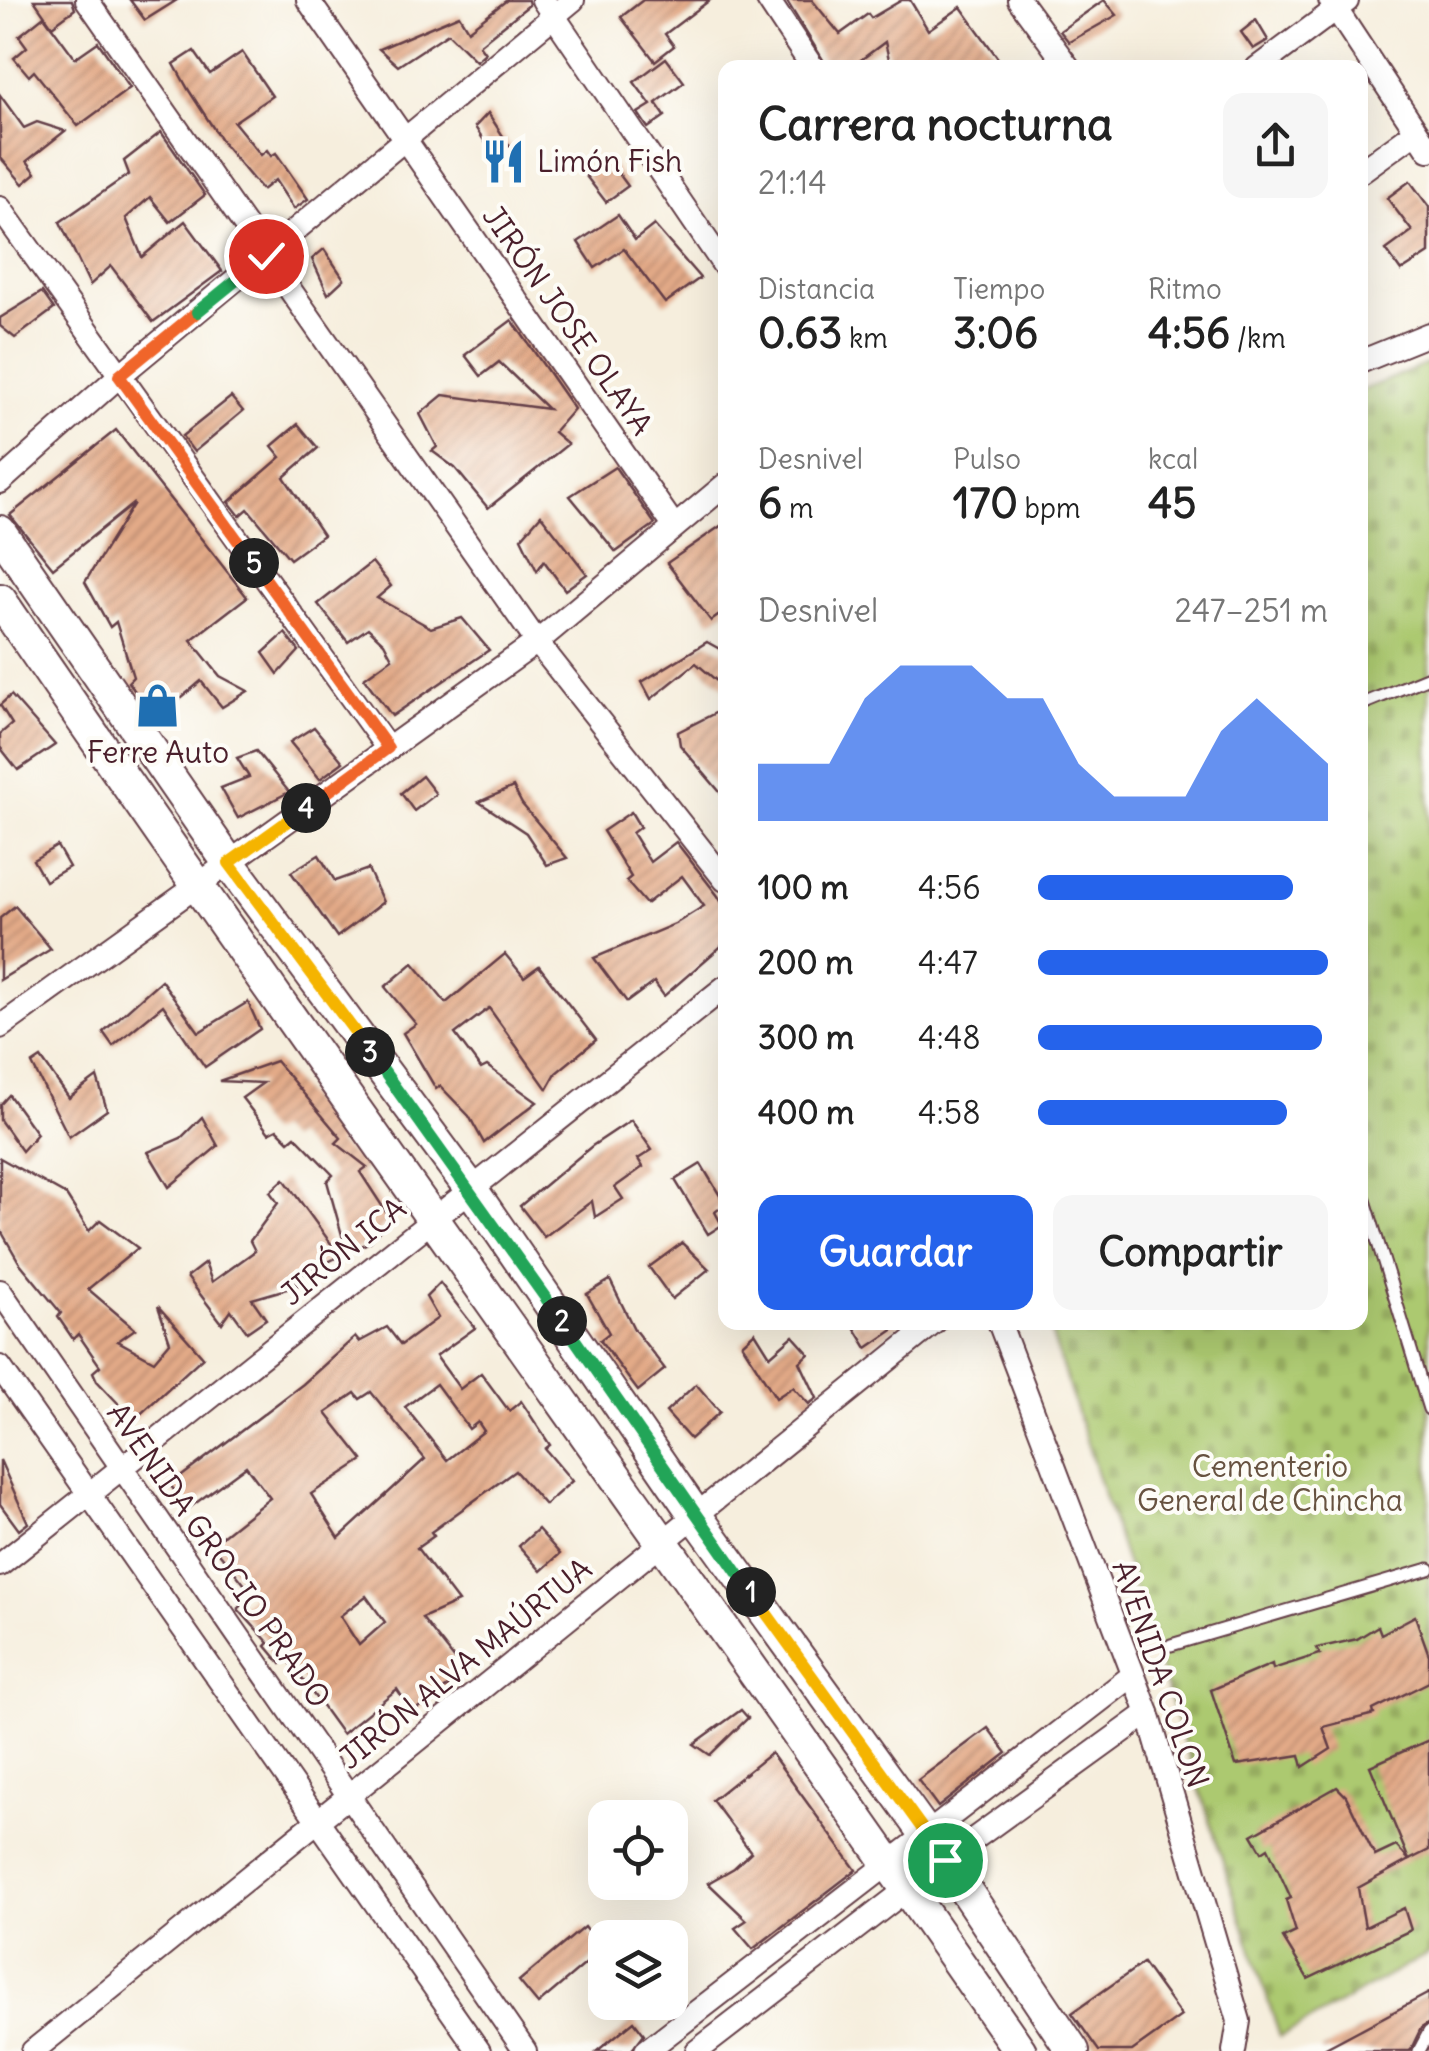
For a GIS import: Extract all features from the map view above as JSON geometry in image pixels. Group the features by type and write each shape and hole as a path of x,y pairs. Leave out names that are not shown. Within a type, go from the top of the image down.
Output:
{"street":[{"path":"87,0 537,642 718,871"},
{"name":"JIRÓN JOSE OLAYA","path":"308,0 674,526"},
{"path":"0,482 119,376 405,138 548,8 573,0"},
{"path":"768,0 809,60"},
{"path":"1019,0 1063,60"},
{"path":"1267,60 1338,3 1422,141 1368,168"},
{"path":"548,8 718,258"},
{"path":"0,208 388,748"},
{"path":"1368,359 1429,334"},
{"path":"0,1027 537,642 718,491"},
{"path":"0,532 229,863 471,1189 696,1516 936,1849 1072,2051"},
{"path":"0,600 196,886 665,1540 1020,2051"},
{"name":"JIRÓN ICA","path":"0,1565 718,994"},
{"name":"AVENIDA GROCIO PRADO","path":"0,1291 526,2051"},
{"name":"JIRÓN ALVA MAÚRTUA","path":"33,2051 925,1330"},
{"name":"AVENIDA COLON","path":"1003,1330 1148,1713 1239,2022 1234,2051"},
{"path":"0,1367 480,2051"},
{"path":"936,1849 1133,1674"},
{"path":"646,2051 936,1849 1148,1713"},
{"path":"697,2051 898,1877"}],"lane":[{"path":"1368,702 1429,677"},
{"path":"1368,1210 1429,1409"},
{"path":"1171,1646 1429,1569"},
{"path":"1419,2051 1429,2032"}],"green space":[{"name":"Cementerio General de Chincha","path":"1429,363 1429,1953 1280,2037 1050,1330 1368,1330 1368,388"}],"building":[{"path":"34,0 72,0 75,9 52,26"},
{"path":"130,0 177,0 145,20"},
{"path":"507,0 528,0 529,5 479,45 485,53 476,61 448,33 398,66 379,49 459,15 468,30"},
{"path":"643,0 710,0 665,34 674,46 655,61 621,17"},
{"path":"786,0 812,0 840,34 868,14 871,18 902,0 910,0 928,30 961,7 999,60 889,60 885,42 861,60 823,60"},
{"path":"1104,0 1117,15 1069,42 1060,31"},
{"path":"44,16 75,58 98,42 130,88 78,126 34,71 29,76 14,58 27,47 19,36"},
{"path":"1256,20 1268,40 1253,49 1241,32"},
{"path":"194,51 210,74 242,52 272,96 234,122 261,155 267,150 271,156 276,153 308,199 294,209 275,180 262,190 225,146 188,89 174,64"},
{"path":"666,58 684,82 656,103 665,116 648,128 638,113 651,105 634,82"},
{"path":"0,95 24,128 37,122 65,131 27,161 36,173 23,184 0,157"},
{"path":"488,113 512,150 497,160 475,127"},
{"path":"161,132 205,195 170,222 150,197 126,218 142,257 185,221 222,271 153,322 111,266 90,285 60,222 129,174 124,161"},
{"path":"608,159 628,186 606,202 586,176"},
{"path":"1410,181 1429,207 1429,253 1401,271 1386,250 1412,231 1387,198"},
{"path":"618,215 635,240 654,225 700,278 665,303 624,249 595,268 578,242"},
{"path":"324,249 344,279 328,294 312,259"},
{"path":"42,292 54,309 15,338 0,326 0,318"},
{"path":"512,320 574,409 554,432 568,444 488,508 455,468 432,451 437,447 420,414 443,395 548,409 499,362 481,376 465,355"},
{"path":"231,397 243,411 194,452 182,436"},
{"path":"298,424 318,448 284,477 323,535 290,559 248,509 240,516 229,502 281,457 272,446"},
{"path":"116,430 247,597 191,640 220,676 248,691 222,707 201,681 156,719 128,682 133,677 116,622 110,627 85,582 134,503 53,568 10,515"},
{"path":"615,467 655,524 616,552 570,496"},
{"path":"541,515 587,574 565,590 544,561 537,571 521,538"},
{"path":"718,528 718,616 711,621 667,563"},
{"path":"372,562 391,586 377,598 431,628 462,618 489,650 392,716 364,678 392,658 384,643 368,628 348,642 318,604"},
{"path":"285,633 299,651 278,674 263,653"},
{"path":"707,642 718,648 718,682 696,663 651,699 642,682"},
{"path":"11,695 55,745 18,770 0,747 0,734 12,724 0,705"},
{"path":"718,712 718,790 680,745 678,732"},
{"path":"314,727 343,762 320,779 290,742"},
{"path":"256,751 289,792 238,818 221,788 249,777 237,758"},
{"path":"422,776 436,794 414,811 401,793"},
{"path":"513,787 522,804 567,858 547,865 526,833 479,802"},
{"path":"631,812 640,827 632,833 650,862 676,842 718,896 718,949 664,996 654,982 627,1002 594,958 675,924 704,906 682,876 646,904 626,881 631,877 603,831"},
{"path":"57,846 69,867 45,881 33,860"},
{"path":"319,855 335,881 368,869 383,902 337,937 291,872"},
{"path":"15,906 51,949 0,980 0,918"},
{"path":"505,954 524,977 539,966 596,1040 556,1073 547,1089 489,1008 455,1034 481,1069 487,1066 537,1102 484,1143 469,1116 440,1086 436,1089 403,1033 416,1024 385,987 413,963 446,1003"},
{"path":"161,980 199,1032 248,1002 260,1029 205,1067 163,1005 113,1046 103,1032"},
{"path":"41,1058 69,1098 97,1077 107,1110 69,1137 32,1064"},
{"path":"276,1061 341,1138 336,1143 367,1167 360,1172 390,1218 370,1242 347,1253 327,1181 333,1175 295,1136 289,1141 277,1129 269,1133 242,1098 263,1083 219,1081"},
{"path":"9,1095 37,1134 22,1151 0,1120 0,1105"},
{"path":"202,1117 218,1146 169,1187 148,1152 181,1138"},
{"path":"631,1120 652,1150 638,1159 643,1167 615,1187 623,1199 595,1217 592,1201 544,1237 520,1206 592,1146"},
{"path":"0,1158 66,1195 89,1231 100,1220 138,1248 88,1289 135,1329 118,1341 154,1361 170,1342 158,1306 203,1357 134,1420 97,1381 93,1372 100,1366 78,1334 73,1339 58,1317 61,1313 19,1262 0,1229"},
{"path":"701,1164 718,1192 715,1212 718,1228 708,1234 675,1180"},
{"path":"284,1179 340,1256 293,1279 297,1286 252,1299 266,1319 247,1332 231,1310 222,1323 187,1277 205,1263 212,1282 255,1251 250,1241 278,1203 270,1192"},
{"path":"682,1243 709,1269 672,1299 649,1267"},
{"path":"610,1280 634,1329 665,1369 638,1391 600,1340 609,1333 587,1294"},
{"path":"440,1283 475,1328 436,1356 460,1389 481,1373 509,1411 521,1401 550,1445 545,1449 572,1481 545,1505 515,1471 431,1532 434,1536 417,1548 458,1602 422,1618 466,1674 412,1712 397,1689 342,1734 287,1658 281,1664 266,1646 269,1643 238,1609 253,1595 212,1544 270,1498 246,1466 189,1508 170,1485 303,1384 355,1337 359,1342 387,1327 401,1345 438,1318 426,1297","holes":["436,1384 469,1429 478,1422 484,1431 447,1460 405,1407","371,1392 425,1459 339,1538 311,1494 363,1460 326,1413 355,1393 360,1399","366,1596 385,1622 359,1645 340,1616"]},
{"path":"856,1330 893,1330 867,1348"},
{"path":"755,1332 770,1356 793,1336 809,1354 800,1362 817,1398 809,1404 793,1387 776,1398 742,1344"},
{"path":"696,1384 720,1412 690,1439 666,1412"},
{"path":"0,1460 28,1523 19,1530 0,1504"},
{"path":"538,1529 560,1554 541,1571 519,1546"},
{"path":"1415,1616 1429,1655 1429,1682 1373,1710 1374,1714 1323,1727 1331,1749 1303,1767 1300,1755 1236,1765 1211,1690 1272,1664 1273,1669 1320,1654 1317,1648 1357,1639 1378,1626 1381,1634"},
{"path":"741,1710 748,1718 710,1755 694,1744"},
{"path":"988,1728 1007,1753 938,1807 918,1780"},
{"path":"1429,1740 1429,1850 1409,1860 1370,1766"},
{"path":"771,1753 856,1870 753,1949 735,1928 747,1920 708,1883 734,1868 751,1852 712,1800"},
{"path":"1337,1787 1346,1796 1375,1856 1396,1846 1409,1860 1358,1888 1365,1927 1404,1908 1411,1930 1308,1979 1283,1938 1296,1932 1286,1900 1291,1898 1268,1848 1262,1852 1252,1835"},
{"path":"584,1927 588,1932 588,1962 538,2004 519,1981"},
{"path":"1143,1963 1181,2016 1132,2051 1099,2051 1072,2013"},
{"path":"1429,1993 1429,2023 1421,2028 1410,2051 1320,2051"},
{"path":"634,2021 644,2034 631,2051 597,2051"}],"place":[{"name":"Limón Fish","path":"504,161"},
{"name":"Ferre Auto","path":"158,705"}],"route":[{"path":"266,256 119,376 388,748 229,863 471,1189 696,1516 945,1860"}]}
